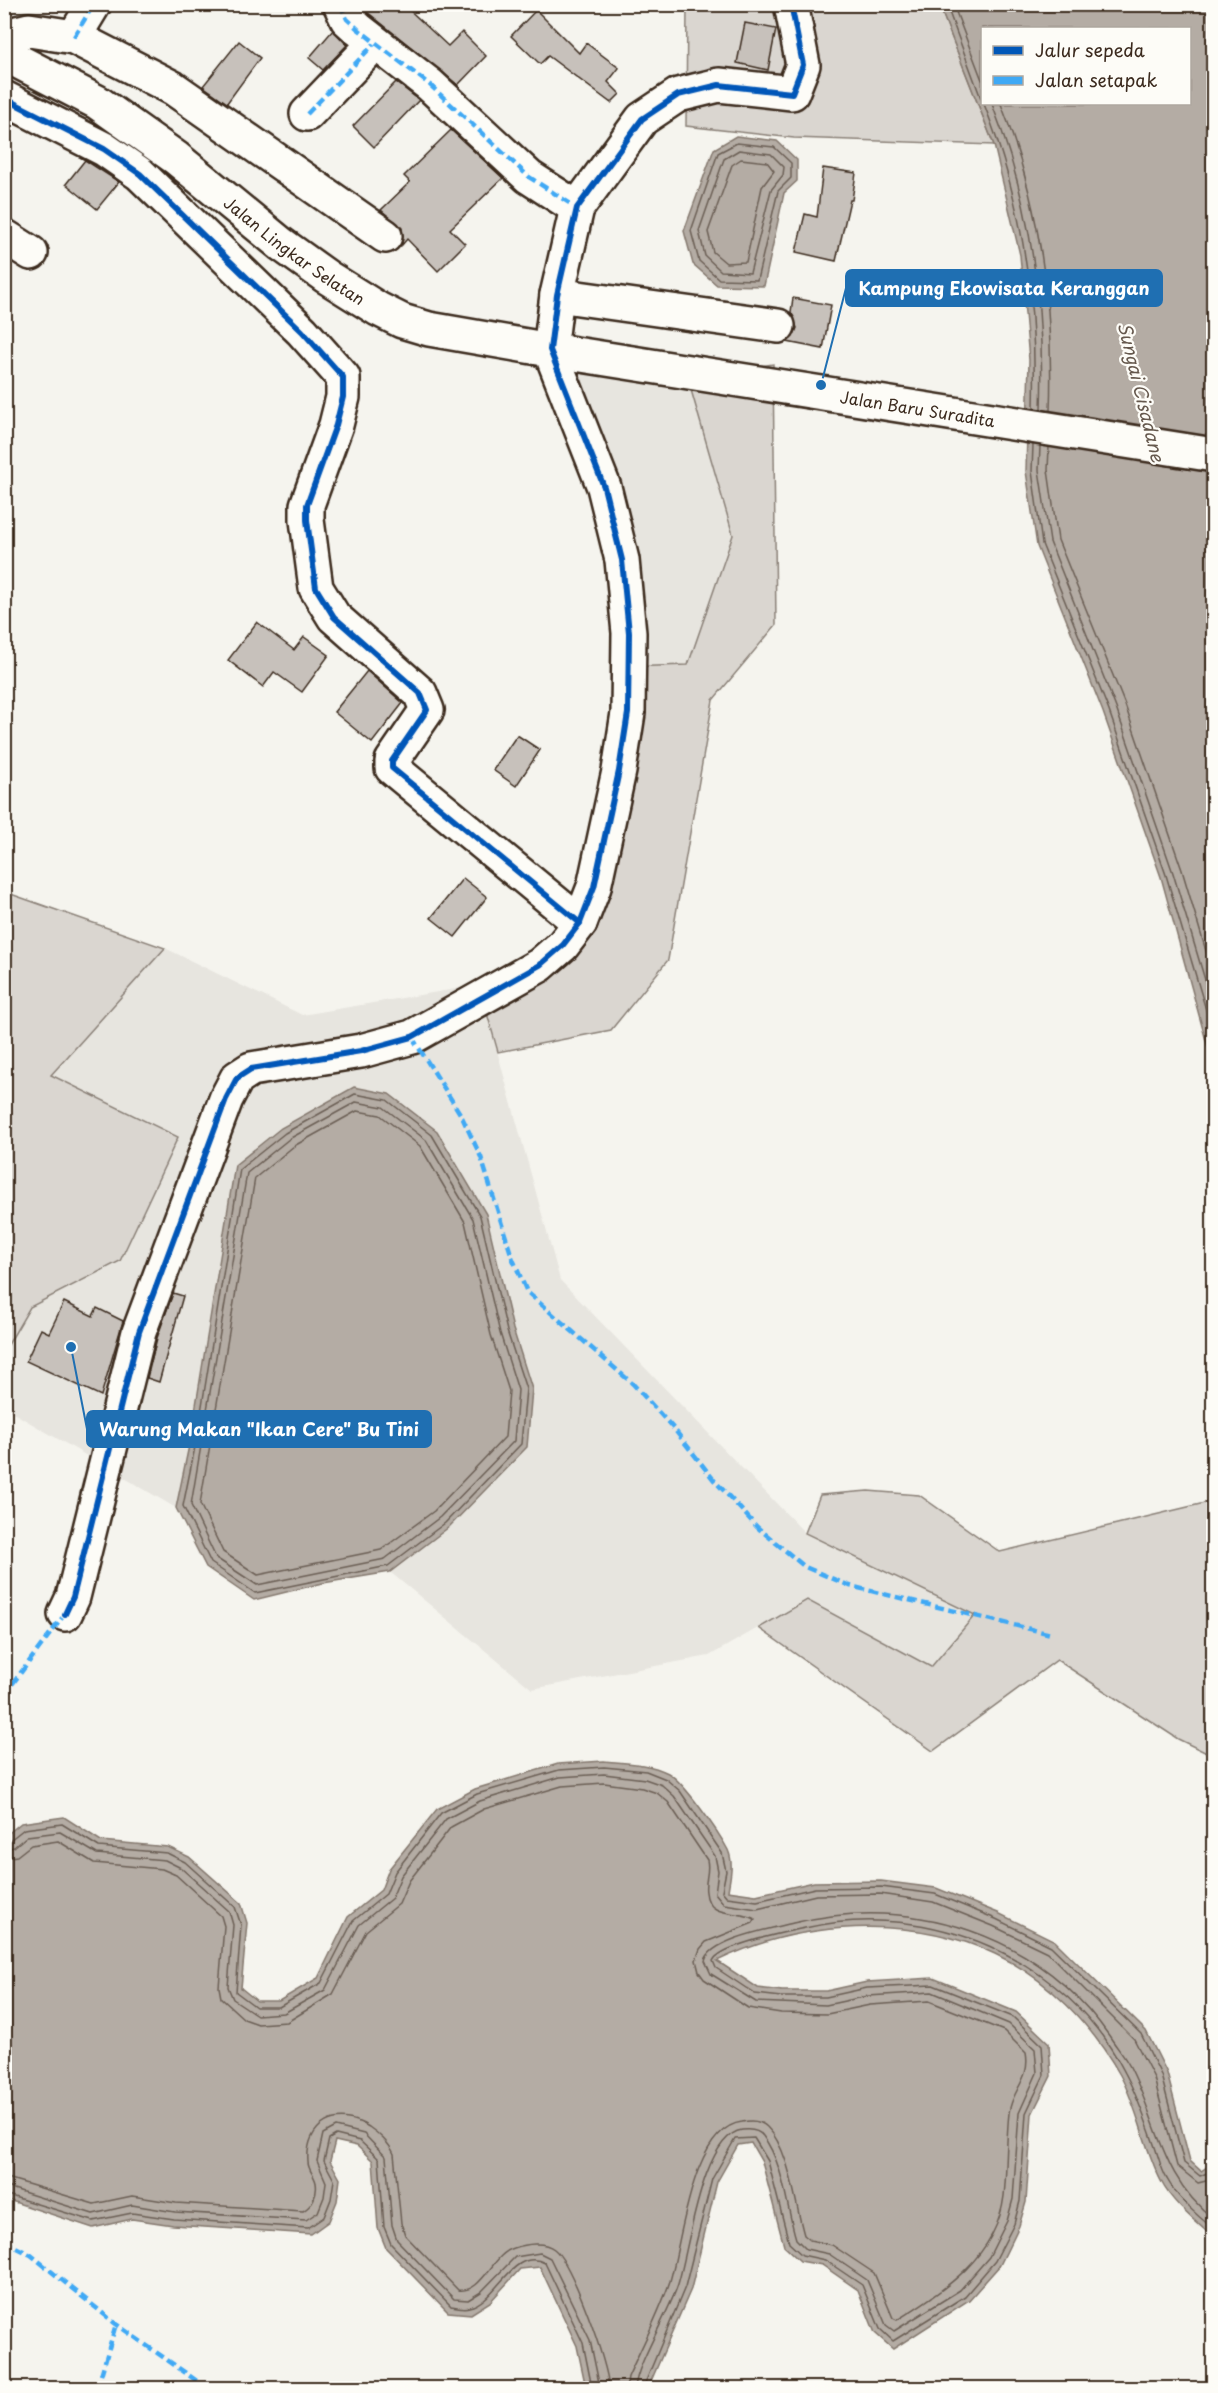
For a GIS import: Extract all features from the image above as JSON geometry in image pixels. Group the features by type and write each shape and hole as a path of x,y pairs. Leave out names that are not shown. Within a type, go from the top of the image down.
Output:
{"street":[{"path":"74,37 94,4"},
{"path":"340,4 347,19 374,44 430,85 529,177 577,208"},
{"path":"65,1614 76,1585 139,1332 226,1099 237,1078 258,1067 362,1051 412,1037 540,965 563,945 579,923 594,887 619,771 628,713 629,633 622,560 604,487 550,350 557,295 577,208 642,119 678,94 719,85 792,93 803,65 791,4"},
{"path":"4,42 17,33 29,30 74,37 173,88 385,236"},
{"path":"307,114 374,44"},
{"name":"Jalan Lingkar Selatan","path":"4,54 97,102 176,158 280,244 378,309 429,329 621,361"},
{"path":"4,98 104,149 140,174 302,331 343,377 343,397 339,416 317,472 307,505 307,520 316,588 322,601 334,617 420,693 425,700 427,710 392,760 392,768 579,923"},
{"path":"557,295 778,326"},
{"name":"Jalan Baru Suradita","path":"621,361 1214,454"}],"shaded area":[{"path":"687,5 939,5 994,145 794,138 686,126"},
{"path":"551,349 687,376 733,534 688,666 625,667 633,595"},
{"path":"773,364 776,625 713,700 668,960 611,1030 498,1052 479,985 588,938 625,667 688,665 733,535 687,376"},
{"path":"5,892 165,948 51,1075 178,1137 120,1261 30,1307 5,1350"},
{"path":"165,948 302,1015 479,985 560,1280 805,1533 975,1615 931,1667 807,1600 709,1656 532,1689 390,1572 449,1527 532,1389 513,1329 235,1165 191,1436 176,1508 5,1408 5,1350 30,1307 120,1261 178,1138 50,1075"},
{"path":"868,1491 919,1495 1000,1552 1213,1501 1213,1756 1178,1739 1057,1660 933,1751 759,1628 807,1600 931,1667 975,1615 805,1533 820,1495"}],"water":[{"name":"Sungai Cisadane","path":"939,5 1213,5 1213,1066 1161,877 1103,712 1037,546 1026,471 1029,360 1020,255 994,145"},
{"path":"736,136 777,141 797,160 797,181 784,193 764,286 717,285 693,264 684,231 714,149"},
{"path":"354,1087 389,1094 437,1131 486,1214 513,1329 532,1389 527,1447 449,1527 390,1572 323,1583 254,1600 206,1567 176,1508 191,1436 235,1165 281,1128"},
{"path":"604,1761 653,1767 668,1773 683,1786 728,1850 731,1865 728,1891 756,1895 814,1882 881,1881 936,1888 998,1913 1055,1941 1146,2031 1167,2073 1190,2161 1201,2171 1213,2163 1213,2237 1171,2197 1155,2168 1132,2101 1120,2075 1096,2038 1066,2005 1033,1976 995,1954 962,1941 892,1928 855,1928 783,1937 717,1961 758,1988 782,1991 826,1991 867,1982 933,1978 1016,2012 1049,2043 1051,2076 1032,2114 1026,2202 1019,2226 1000,2265 969,2300 893,2349 875,2333 858,2290 822,2265 800,2261 784,2246 762,2162 751,2143 738,2145 717,2182 691,2289 648,2388 586,2388 577,2346 540,2267 520,2269 490,2302 471,2314 448,2312 386,2248 378,2228 373,2161 357,2146 335,2141 330,2161 340,2179 337,2201 329,2221 311,2234 173,2225 132,2219 93,2228 5,2199 4,1837 21,1823 64,1817 101,1841 168,1847 189,1857 241,1903 247,1923 241,1988 257,2001 279,2001 318,1978 348,1917 381,1890 389,1869 437,1809 475,1789 558,1764"}],"building":[{"path":"371,4 403,4 448,46 462,32 486,56 458,85 366,11"},
{"path":"536,10 579,53 586,43 619,68 608,82 620,94 611,103 548,56 540,64 511,36"},
{"path":"745,23 776,29 768,70 737,63"},
{"path":"333,30 347,45 323,70 309,58"},
{"path":"239,41 260,58 227,103 203,86"},
{"path":"396,82 419,100 374,147 353,126"},
{"path":"451,130 503,178 450,229 465,244 438,271 407,239 402,245 402,228 381,210 410,182 404,176"},
{"path":"85,160 119,182 97,209 66,184"},
{"path":"823,168 856,173 852,200 850,200 836,261 796,252 805,214 817,217"},
{"path":"793,298 831,305 823,349 787,342 793,337 797,328 791,312"},
{"path":"257,622 294,650 304,637 329,655 302,692 274,672 263,687 228,660"},
{"path":"367,671 403,703 372,743 334,712"},
{"path":"517,735 540,750 516,786 493,770"},
{"path":"463,878 487,897 455,937 431,918"},
{"path":"173,1293 183,1296 159,1382 147,1378 157,1338"},
{"path":"64,1302 93,1316 97,1308 123,1321 101,1396 26,1361 41,1329 49,1333"}],"marked path":[{"path":"74,37 94,4"},
{"path":"340,4 347,19 430,85 529,177 577,208"},
{"path":"307,114 374,44"},
{"path":"412,1037 461,1115 481,1157 512,1257 527,1292 633,1384 757,1527 805,1567 850,1586 1051,1634"},
{"path":"4,1695 65,1614"},
{"path":"4,2241 31,2255 116,2324 207,2388"},
{"path":"101,2388 99,2382 116,2324"}],"cycle path":[{"path":"65,1614 73,1597 139,1332 226,1099 237,1078 251,1069 361,1051 412,1037 540,965 563,945 580,923 594,887 619,771 628,713 629,633 622,560 604,487 550,350 557,295 577,208 642,119 678,95 719,85 792,93 803,65 791,4"},
{"path":"4,98 104,149 140,174 302,331 343,377 343,397 336,425 307,505 307,520 316,588 334,617 420,693 427,710 392,761 392,768 580,923"}],"place":[{"name":"Kampung Ekowisata Keranggan","path":"821,385"},
{"name":"Warung Makan \"Ikan Cere\" Bu Tini","path":"71,1347"}]}
